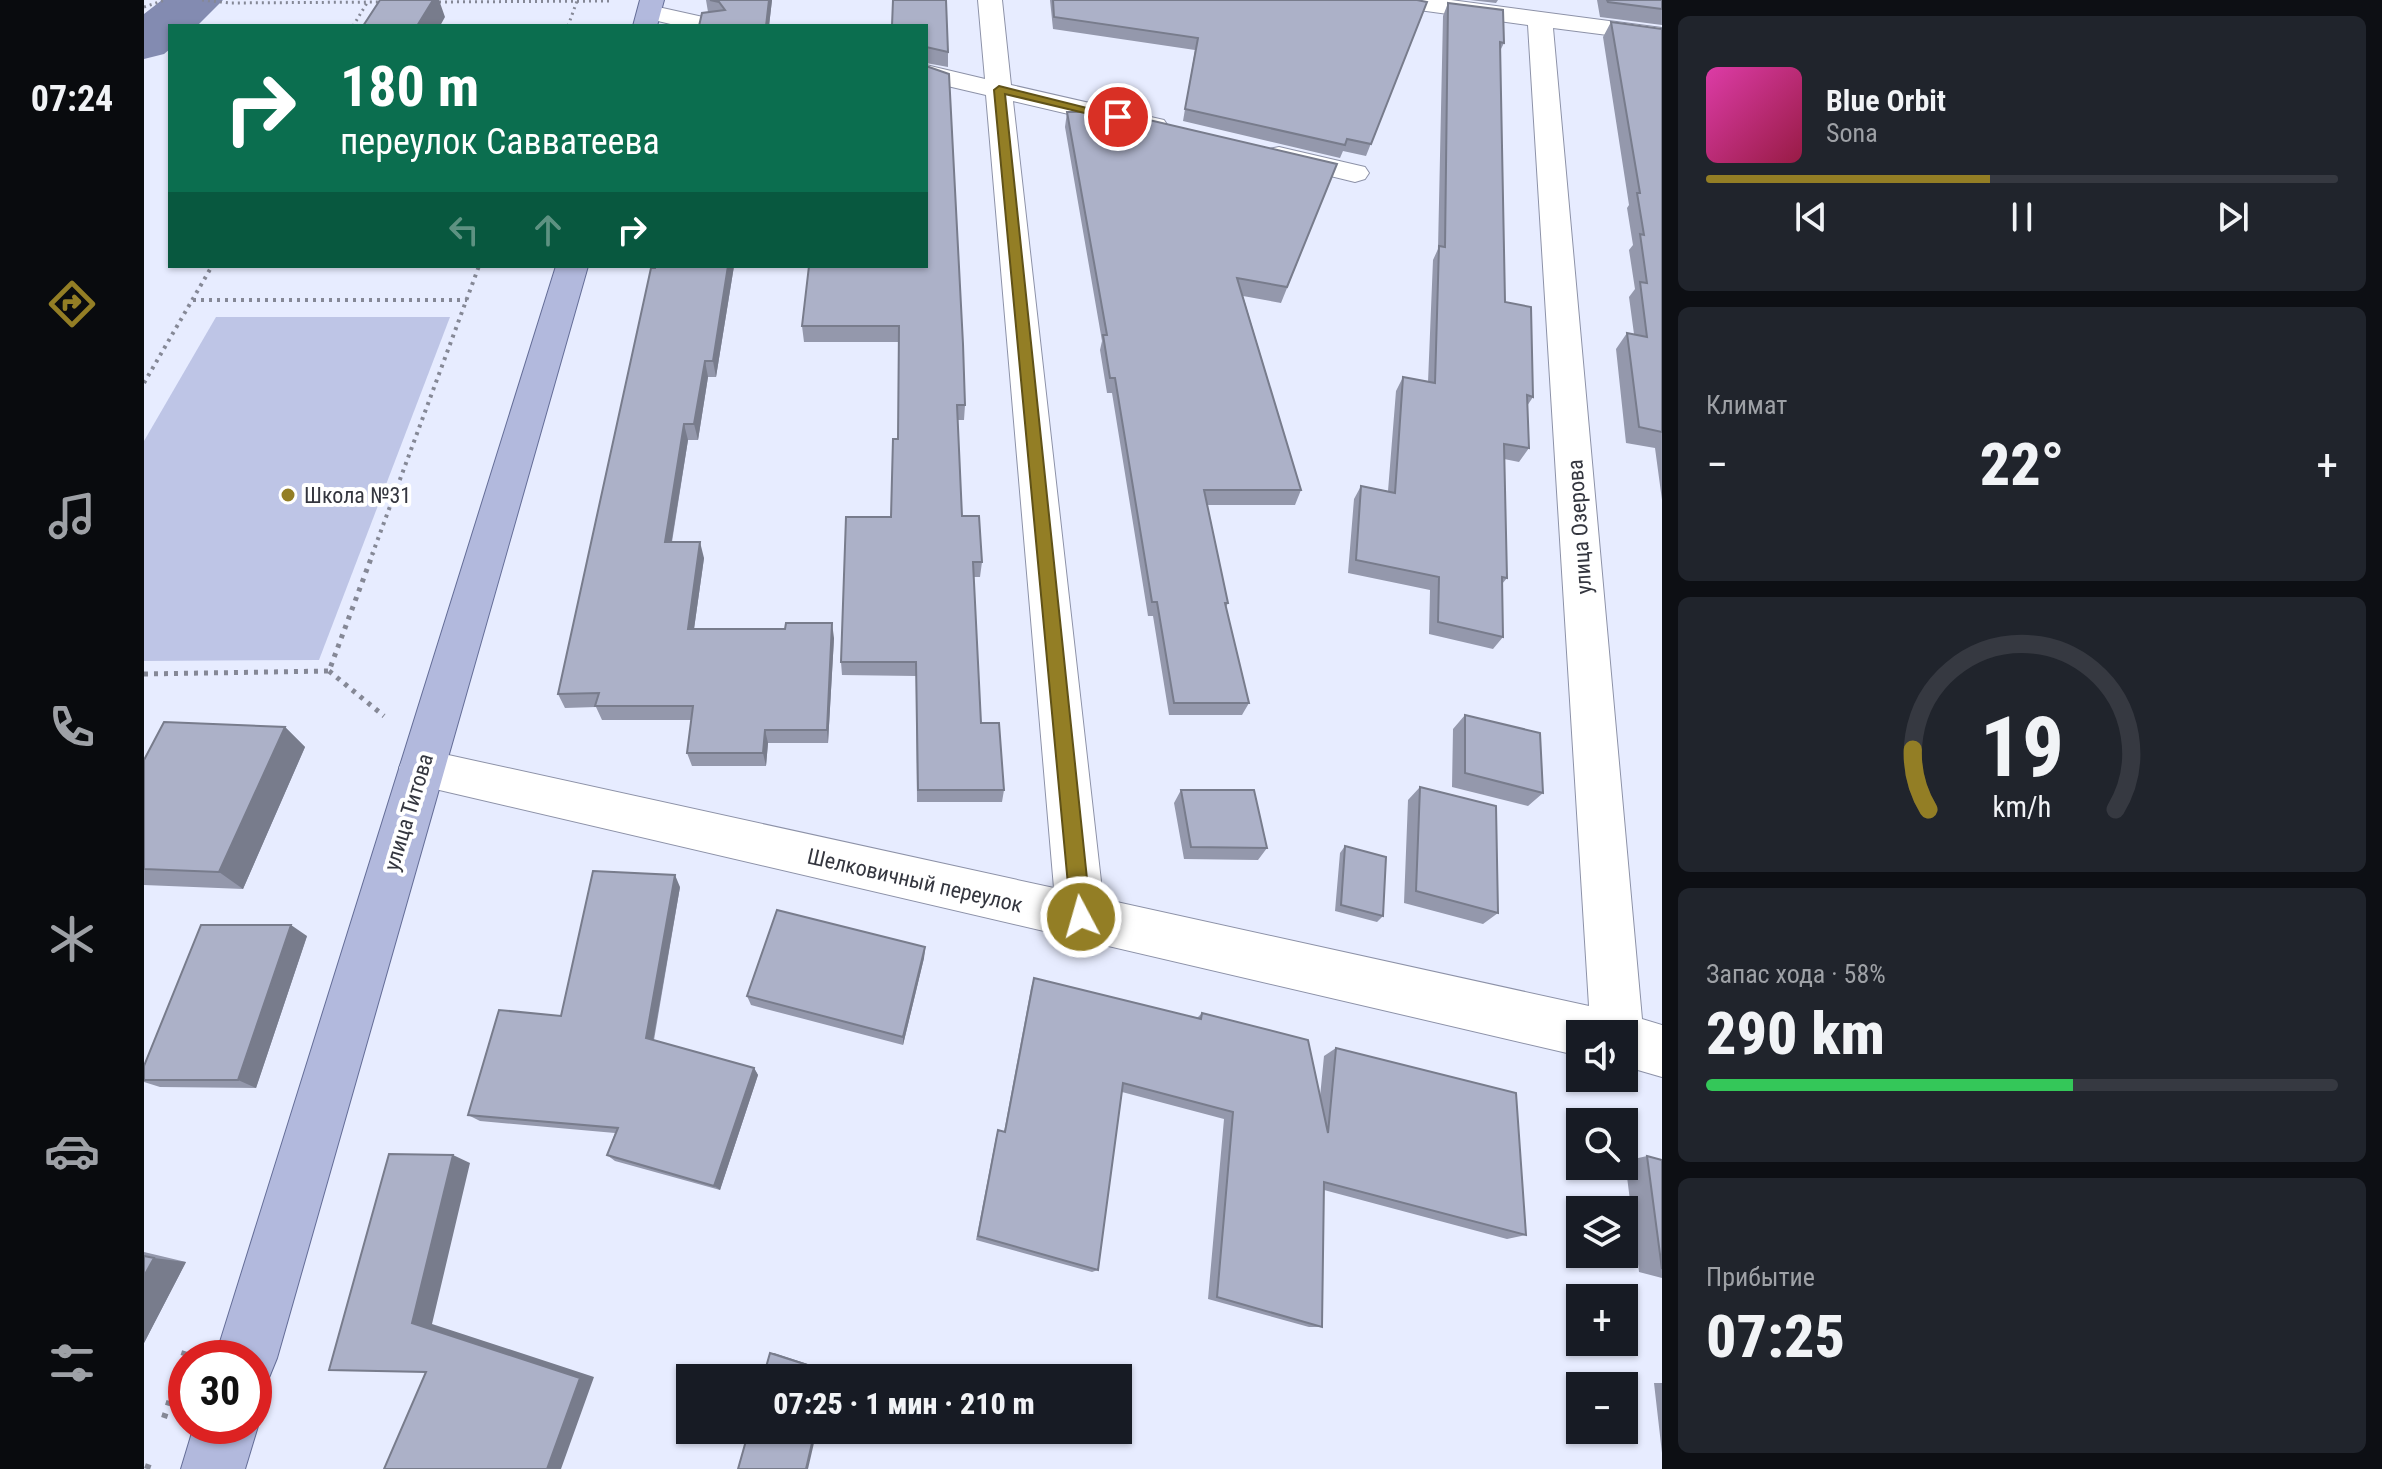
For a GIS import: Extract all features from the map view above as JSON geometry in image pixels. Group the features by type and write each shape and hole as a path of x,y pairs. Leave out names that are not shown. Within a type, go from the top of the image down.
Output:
{"main road":[{"name":"улица Титова","path":"251,1340 571,268"},
{"path":"213,1469 221,1444"}],"street":[{"path":"990,0 1081,917"},
{"path":"1397,0 1662,35"},
{"path":"650,10 704,24"},
{"name":"улица Озерова","path":"1540,19 1616,1020"},
{"path":"928,73 1185,133"},
{"path":"1247,148 1355,173"},
{"name":"Шелковичный переулок","path":"421,768 1566,1027"},
{"path":"1638,1044 1662,1051"}],"path":[{"path":"144,7 165,0"},
{"path":"202,0 230,3 382,2"},
{"path":"427,2 577,1 650,10"},
{"path":"569,24 577,1"},
{"path":"354,24 367,2"},
{"path":"144,383 211,268"},
{"path":"144,674 329,671 478,268"},
{"path":"193,300 467,300"}],"shaded area":[{"name":"Школа №31","path":"216,317 450,317 319,660 144,661 144,441"}],"building":[{"path":"380,0 433,0 418,24 364,24"},
{"path":"710,0 769,0 766,24 699,24 702,13 725,10 719,2"},
{"path":"893,0 946,0 948,52 928,47 928,24 892,24"},
{"path":"1053,0 1427,2 1371,144 1347,139 1345,145 1185,109 1198,38 1054,17"},
{"path":"1662,0 1662,9 1608,2"},
{"path":"1448,3 1503,10 1504,43 1500,42 1505,302 1531,307 1533,397 1527,395 1529,448 1504,444 1507,578 1502,577 1503,637 1438,622 1439,577 1356,560 1361,486 1395,493 1403,377 1435,383 1439,246 1445,247"},
{"path":"1611,22 1662,29 1662,432 1639,427 1627,333 1647,337 1640,282 1647,283 1640,234 1644,235 1637,193 1640,193"},
{"path":"928,67 949,74 965,405 957,405 962,516 979,516 982,562 973,562 981,723 999,723 1004,790 918,790 916,662 841,662 846,517 891,517 893,439 898,439 899,326 802,326 809,268 928,268"},
{"path":"1067,112 1115,112 1337,164 1287,287 1237,278 1301,490 1204,490 1228,603 1225,603 1249,703 1174,703 1157,602 1152,602 1115,378 1110,378 1103,335 1107,335"},
{"path":"651,268 728,268 713,361 705,361 694,424 684,424 665,542 700,542 688,629 785,629 786,623 832,623 827,730 765,730 763,753 687,753 693,706 595,706 599,693 558,694"},
{"path":"1465,715 1540,733 1543,793 1465,773"},
{"path":"164,722 285,727 219,872 144,869 144,760"},
{"path":"1420,787 1496,806 1498,913 1416,891"},
{"path":"1181,790 1254,790 1267,848 1191,847"},
{"path":"1345,846 1386,857 1383,916 1341,905"},
{"path":"593,871 675,875 646,1038 754,1068 714,1186 607,1155 618,1128 468,1115 499,1010 561,1016"},
{"path":"777,910 925,947 903,1037 747,996"},
{"path":"201,925 291,925 238,1080 144,1080 144,1066"},
{"path":"1034,978 1201,1019 1202,1013 1308,1040 1328,1133 1336,1048 1516,1093 1526,1235 1324,1182 1322,1327 1217,1297 1233,1112 1123,1083 1098,1270 978,1236 998,1130 1005,1132"},
{"path":"389,1154 453,1155 412,1323 580,1378 547,1469 384,1469 426,1372 329,1370"},
{"path":"1647,1156 1662,1160 1662,1269"},
{"path":"144,1256 154,1258 144,1276"},
{"path":"770,1353 804,1364 767,1364"},
{"path":"745,1444 812,1444 806,1469 738,1469"}],"waterway":[{"path":"144,42 196,0"}],"place":[{"name":"Школа №31","path":"288,495"}],"route":[{"path":"1081,917 999,90 1118,117"}]}
